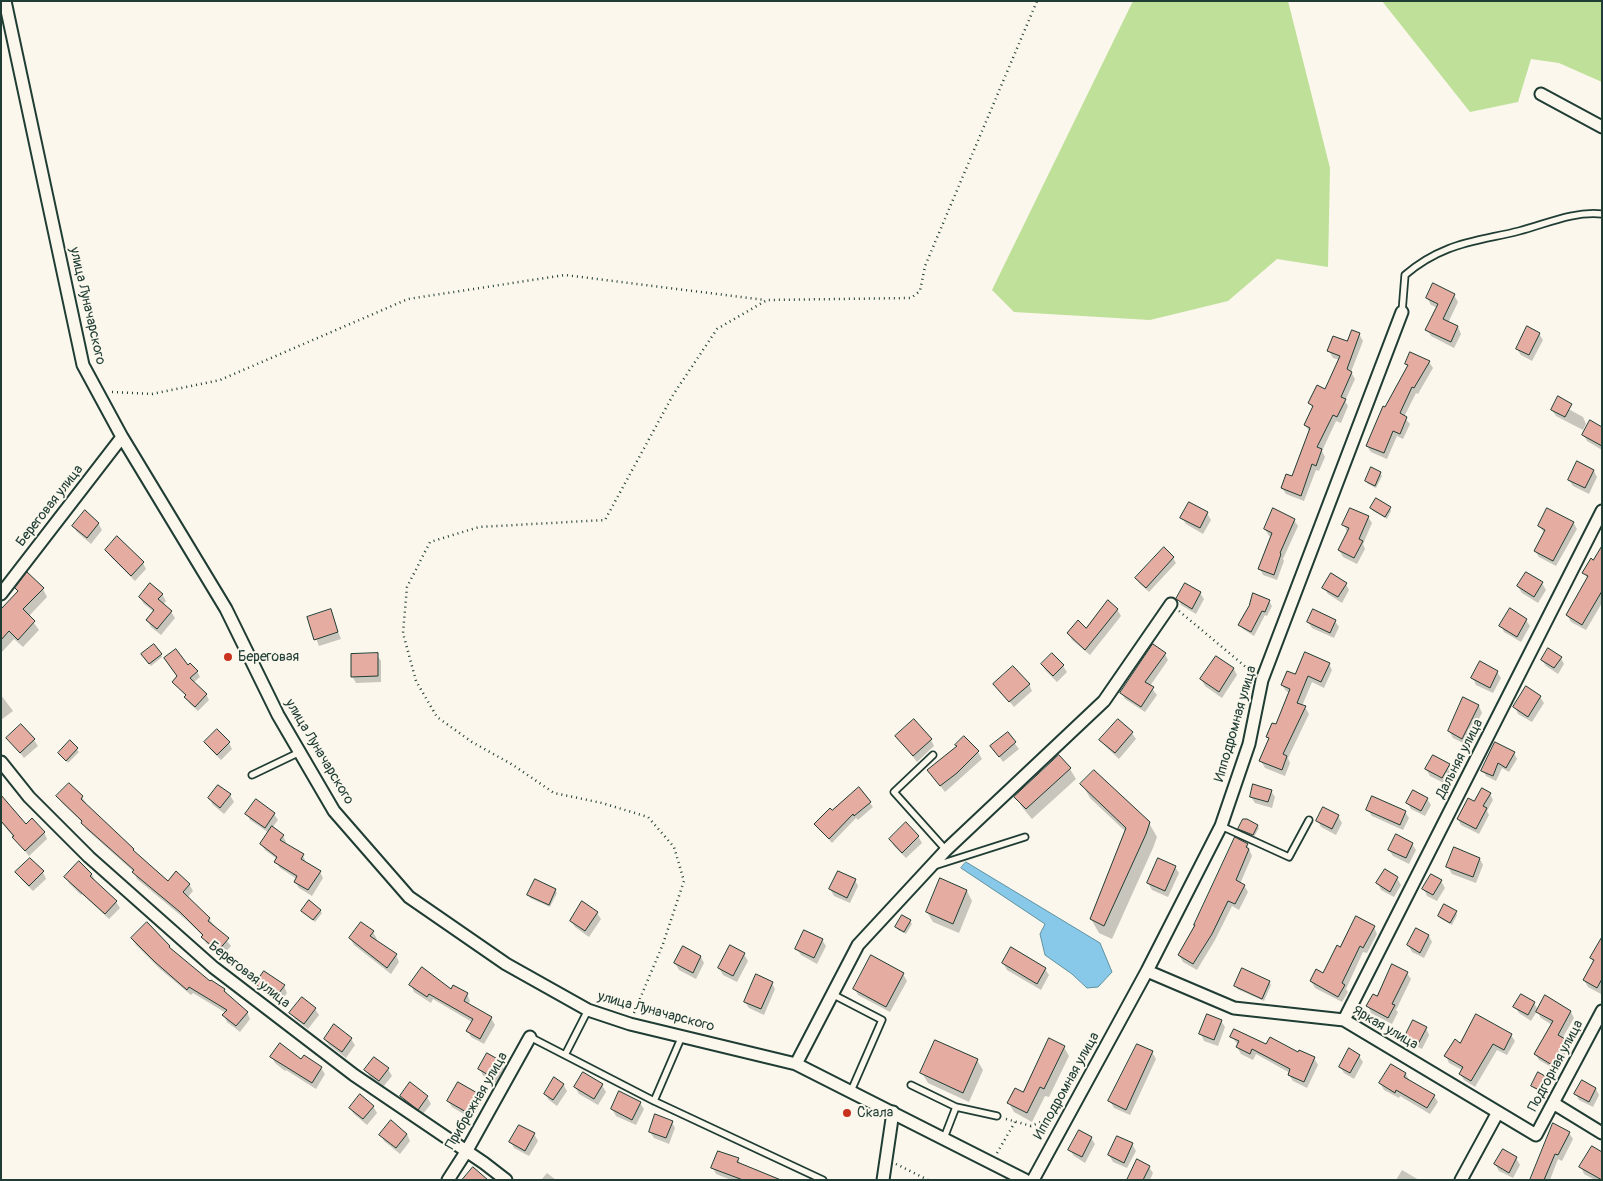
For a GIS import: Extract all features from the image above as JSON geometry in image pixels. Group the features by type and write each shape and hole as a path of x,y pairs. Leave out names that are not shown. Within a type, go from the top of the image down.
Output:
{"street":[{"name":"улица Луначарского","path":"5,1 82,365 122,437 226,609 278,715 334,811 409,897 506,964 588,1010 630,1024 796,1064 1025,1180"},
{"path":"1541,94 1602,127"},
{"name":"Ипподромная улица","path":"1033,1180 1147,971 1221,826 1249,744 1262,680 1402,312"},
{"name":"Береговая улица","path":"1,594 122,437"},
{"name":"Дальняя улица","path":"1344,1020 1602,512"},
{"path":"796,1064 858,944 946,850 1104,701 1171,604"},
{"name":"Береговая улица","path":"1,762 29,797 89,857 213,968 354,1076 484,1163 506,1180"},
{"name":"Яркая улица","path":"1147,971 1234,1008 1344,1020 1536,1135"},
{"name":"Подгорная улица","path":"1536,1135 1602,1010"},
{"name":"Прибрежная улица","path":"448,1180 466,1152 530,1037"},
{"path":"1553,1103 1602,1133"},
{"path":"883,1180 893,1112"},
{"path":"1461,1180 1498,1112"}],"lane":[{"path":"1402,312 1405,276 1420,262 1449,248 1531,228 1562,218 1592,213 1602,214"},
{"path":"252,775 300,752"},
{"path":"932,755 894,792 946,850"},
{"path":"1221,826 1289,857 1309,820"},
{"path":"930,867 1025,836"},
{"path":"832,994 882,1020 851,1091"},
{"path":"565,1055 588,1010"},
{"path":"654,1101 682,1036"},
{"path":"530,1037 654,1101 823,1180"},
{"path":"911,1085 956,1107 997,1116"},
{"path":"944,1138 956,1107"}],"path":[{"path":"97,392 152,394 220,380 408,299 565,275 767,300 911,298 920,292 925,266 1037,1"},
{"path":"630,1024 663,944 684,881 674,847 648,817 602,803 554,793 472,742 437,717 416,681 403,633 407,587 430,542 479,528 605,520 673,395 718,329 767,300"},
{"path":"1171,604 1262,680"},
{"path":"997,1116 1031,1126 1056,1116 1067,1117"},
{"path":"886,1159 928,1180"}],"green space":[{"path":"1133,1 1288,1 1330,168 1328,267 1277,259 1228,301 1150,320 1014,312 992,290"},
{"path":"1382,1 1602,1 1602,82 1559,63 1531,59 1518,102 1470,112"}],"water":[{"path":"966,862 1100,943 1112,972 1098,987 1087,988 1072,974 1045,955 1040,934 1045,924 961,868"}],"building":[{"path":"1433,283 1455,294 1443,319 1458,326 1451,342 1425,330 1438,304 1426,298"},
{"path":"1527,326 1540,333 1529,355 1516,349"},
{"path":"1352,330 1360,333 1347,369 1352,372 1341,397 1346,399 1337,417 1333,415 1317,447 1322,449 1316,466 1312,464 1301,496 1281,488 1286,474 1292,476 1310,428 1304,425 1313,406 1308,403 1317,385 1325,389 1340,356 1327,351 1333,336 1347,341"},
{"path":"1410,352 1430,361 1414,388 1412,387 1400,413 1407,417 1400,434 1393,431 1384,453 1366,446 1383,406 1385,407 1408,365 1405,364"},
{"path":"1558,396 1572,404 1565,417 1551,410"},
{"path":"1590,420 1602,427 1602,446 1582,435"},
{"path":"1577,461 1594,470 1585,488 1568,480"},
{"path":"1371,467 1381,472 1375,486 1365,481"},
{"path":"1376,498 1391,507 1385,517 1370,508"},
{"path":"1189,502 1208,512 1200,528 1180,518"},
{"path":"1273,508 1295,519 1280,553 1274,575 1258,569 1272,533 1264,529"},
{"path":"1350,508 1369,516 1359,539 1363,541 1354,558 1338,550 1349,528 1342,525"},
{"path":"1547,508 1574,522 1553,561 1534,551 1545,530 1538,526"},
{"path":"85,510 99,523 87,538 72,526"},
{"path":"117,536 144,562 131,576 105,550"},
{"path":"1602,546 1602,591 1582,625 1566,615 1588,576 1582,573 1591,558 1593,560"},
{"path":"1164,547 1174,557 1146,588 1135,578"},
{"path":"27,572 44,588 23,609 35,621 18,640 9,631 1,640 1,609 18,591 15,588"},
{"path":"1526,572 1543,582 1534,597 1517,586"},
{"path":"1331,573 1347,583 1338,597 1322,588"},
{"path":"150,583 163,594 158,599 172,611 157,629 146,620 154,610 139,597"},
{"path":"1185,583 1201,592 1192,609 1176,599"},
{"path":"1253,593 1270,600 1265,612 1262,611 1251,632 1238,625 1249,606"},
{"path":"1108,600 1118,609 1085,650 1067,633 1078,620 1086,628"},
{"path":"1510,608 1527,619 1517,637 1499,626"},
{"path":"331,609 338,632 314,640 307,617"},
{"path":"1313,609 1336,620 1330,633 1307,622"},
{"path":"154,644 162,654 149,664 141,654"},
{"path":"1153,644 1166,653 1145,682 1154,687 1141,707 1120,693"},
{"path":"1548,648 1562,657 1554,668 1541,660"},
{"path":"176,649 188,665 190,663 198,671 190,678 207,694 195,707 184,697 186,695 172,682 177,676 164,658"},
{"path":"1305,652 1330,663 1321,682 1308,676 1297,703 1306,706 1283,754 1287,756 1282,770 1259,761 1269,738 1266,737 1272,723 1276,724 1290,689 1281,685 1287,671 1295,674"},
{"path":"378,653 378,676 351,677 351,654"},
{"path":"1052,653 1064,665 1053,676 1041,664"},
{"path":"1216,656 1234,668 1219,692 1200,679"},
{"path":"1480,661 1498,671 1490,688 1471,678"},
{"path":"1013,666 1030,684 1009,702 993,684"},
{"path":"1526,686 1541,696 1528,717 1513,707"},
{"path":"1463,697 1479,705 1462,739 1448,731"},
{"path":"914,719 932,739 913,756 895,736"},
{"path":"1118,719 1133,732 1115,753 1099,740"},
{"path":"21,724 35,739 20,753 6,738"},
{"path":"217,729 230,742 217,755 204,742"},
{"path":"1008,732 1016,742 999,757 990,746"},
{"path":"964,736 979,751 957,773 940,786 927,770 957,746 955,745"},
{"path":"70,740 78,748 66,761 58,753"},
{"path":"1495,742 1515,752 1506,768 1498,763 1493,776 1481,771"},
{"path":"1059,755 1071,768 1026,809 1014,797"},
{"path":"1433,755 1450,764 1442,778 1425,769"},
{"path":"1094,770 1150,822 1104,926 1090,919 1126,828 1080,784"},
{"path":"69,783 83,796 81,799 168,881 176,871 190,884 183,892 210,918 208,921 229,938 218,951 201,937 203,935 180,912 132,872 134,870 81,823 82,821 56,796"},
{"path":"1253,784 1272,790 1268,802 1250,797"},
{"path":"218,785 231,794 220,808 208,798"},
{"path":"859,787 871,802 854,816 853,814 829,839 814,824 830,808 832,810"},
{"path":"1482,788 1491,793 1483,806 1487,808 1476,829 1457,819 1468,798 1474,801"},
{"path":"1413,790 1428,798 1421,811 1406,803"},
{"path":"1,795 26,824 32,818 45,832 25,851 1,821"},
{"path":"1372,796 1406,811 1400,825 1366,810"},
{"path":"256,799 275,813 265,828 245,814"},
{"path":"1323,807 1339,815 1332,829 1316,821"},
{"path":"1243,819 1258,825 1253,835 1238,829"},
{"path":"906,822 919,836 902,853 889,839"},
{"path":"272,826 284,835 280,840 304,854 301,859 321,871 308,890 294,882 297,876 274,862 277,857 260,844"},
{"path":"1396,834 1413,843 1406,858 1388,850"},
{"path":"1235,837 1248,844 1246,847 1249,849 1236,880 1245,885 1235,904 1228,901 1212,934 1193,964 1178,955 1195,925"},
{"path":"1454,847 1480,858 1473,877 1446,867"},
{"path":"30,858 44,871 29,886 15,872"},
{"path":"1158,858 1176,866 1165,891 1147,883"},
{"path":"79,861 92,874 90,876 117,901 105,914 64,877"},
{"path":"1385,869 1398,877 1390,892 1376,883"},
{"path":"838,871 856,879 847,898 829,889"},
{"path":"1431,874 1442,880 1433,895 1422,889"},
{"path":"940,878 967,890 953,924 926,912"},
{"path":"535,879 556,889 549,905 527,895"},
{"path":"309,900 321,910 313,920 301,911"},
{"path":"582,901 598,912 585,931 570,921"},
{"path":"1444,904 1457,911 1450,923 1438,916"},
{"path":"902,915 911,920 904,932 895,927"},
{"path":"1356,916 1375,926 1363,948 1360,946 1342,983 1345,985 1338,997 1310,981 1316,969 1323,973 1337,945 1340,947"},
{"path":"147,922 169,947 210,981 225,989 224,991 248,1012 236,1026 222,1015 227,1010 189,987 187,990 131,938"},
{"path":"361,922 374,931 370,936 397,954 387,968 349,938"},
{"path":"1416,928 1429,935 1420,953 1407,945"},
{"path":"804,930 823,939 814,958 795,949"},
{"path":"1602,937 1602,979 1597,988 1583,980 1594,960 1590,958"},
{"path":"730,945 745,953 733,976 718,968"},
{"path":"683,946 701,956 693,973 674,963"},
{"path":"1011,947 1046,968 1037,984 1002,963"},
{"path":"871,955 904,973 886,1007 853,989"},
{"path":"1392,964 1408,972 1392,1004 1395,1005 1388,1018 1366,1006 1373,994 1377,996"},
{"path":"422,967 451,989 453,985 468,993 464,1001 492,1017 480,1039 466,1031 473,1019 429,994 427,997 409,985"},
{"path":"1242,968 1270,981 1262,999 1234,986"},
{"path":"264,971 285,985 275,998 255,984"},
{"path":"756,974 773,982 761,1009 744,1002"},
{"path":"1521,994 1535,1002 1528,1015 1513,1007"},
{"path":"1545,995 1571,1011 1558,1035 1567,1040 1552,1065 1534,1054 1553,1021 1536,1012"},
{"path":"302,997 316,1008 304,1024 289,1013"},
{"path":"1207,1014 1222,1020 1214,1040 1199,1034"},
{"path":"1476,1014 1512,1034 1504,1050 1493,1044 1471,1081 1459,1074 1463,1067 1444,1056 1455,1039 1460,1043"},
{"path":"1413,1020 1427,1027 1418,1044 1405,1036"},
{"path":"334,1024 352,1038 342,1052 324,1039"},
{"path":"1234,1029 1266,1044 1270,1037 1298,1052 1299,1050 1315,1057 1304,1082 1288,1075 1290,1069 1252,1049 1250,1054 1236,1047 1239,1041 1230,1037"},
{"path":"1049,1038 1065,1046 1044,1089 1040,1087 1027,1113 1007,1103 1015,1088 1023,1092"},
{"path":"935,1040 978,1059 963,1093 920,1073"},
{"path":"280,1043 301,1059 304,1055 322,1067 312,1083 270,1057"},
{"path":"1137,1044 1153,1051 1126,1110 1108,1101"},
{"path":"1349,1048 1360,1055 1350,1073 1339,1067"},
{"path":"487,1053 501,1061 492,1077 478,1069"},
{"path":"374,1057 389,1068 379,1081 364,1070"},
{"path":"1391,1064 1406,1073 1404,1077 1435,1095 1427,1108 1396,1090 1395,1093 1379,1083"},
{"path":"583,1072 603,1084 594,1099 574,1087"},
{"path":"1538,1072 1550,1079 1543,1092 1531,1086"},
{"path":"554,1077 564,1084 553,1100 544,1094"},
{"path":"1582,1080 1596,1088 1589,1102 1574,1094"},
{"path":"410,1082 428,1096 418,1110 400,1096"},
{"path":"458,1082 479,1094 468,1113 447,1101"},
{"path":"619,1091 641,1102 632,1120 611,1109"},
{"path":"360,1094 374,1106 363,1119 349,1108"},
{"path":"655,1114 673,1121 666,1138 649,1132"},
{"path":"391,1120 407,1134 396,1148 379,1135"},
{"path":"1553,1123 1570,1132 1558,1155 1555,1154 1544,1180 1530,1180"},
{"path":"519,1125 535,1133 525,1151 509,1142"},
{"path":"1079,1130 1092,1137 1082,1157 1068,1150"},
{"path":"1117,1136 1133,1143 1124,1163 1108,1155"},
{"path":"1592,1146 1602,1152 1602,1180 1579,1167"},
{"path":"1503,1149 1517,1157 1509,1173 1494,1164"},
{"path":"718,1151 739,1158 737,1162 781,1180 743,1180 711,1168"},
{"path":"1137,1159 1150,1166 1143,1180 1127,1180"},
{"path":"473,1167 488,1180 462,1180"}],"place":[{"name":"Береговая","path":"228,657"},
{"name":"Скала","path":"847,1113"}]}
